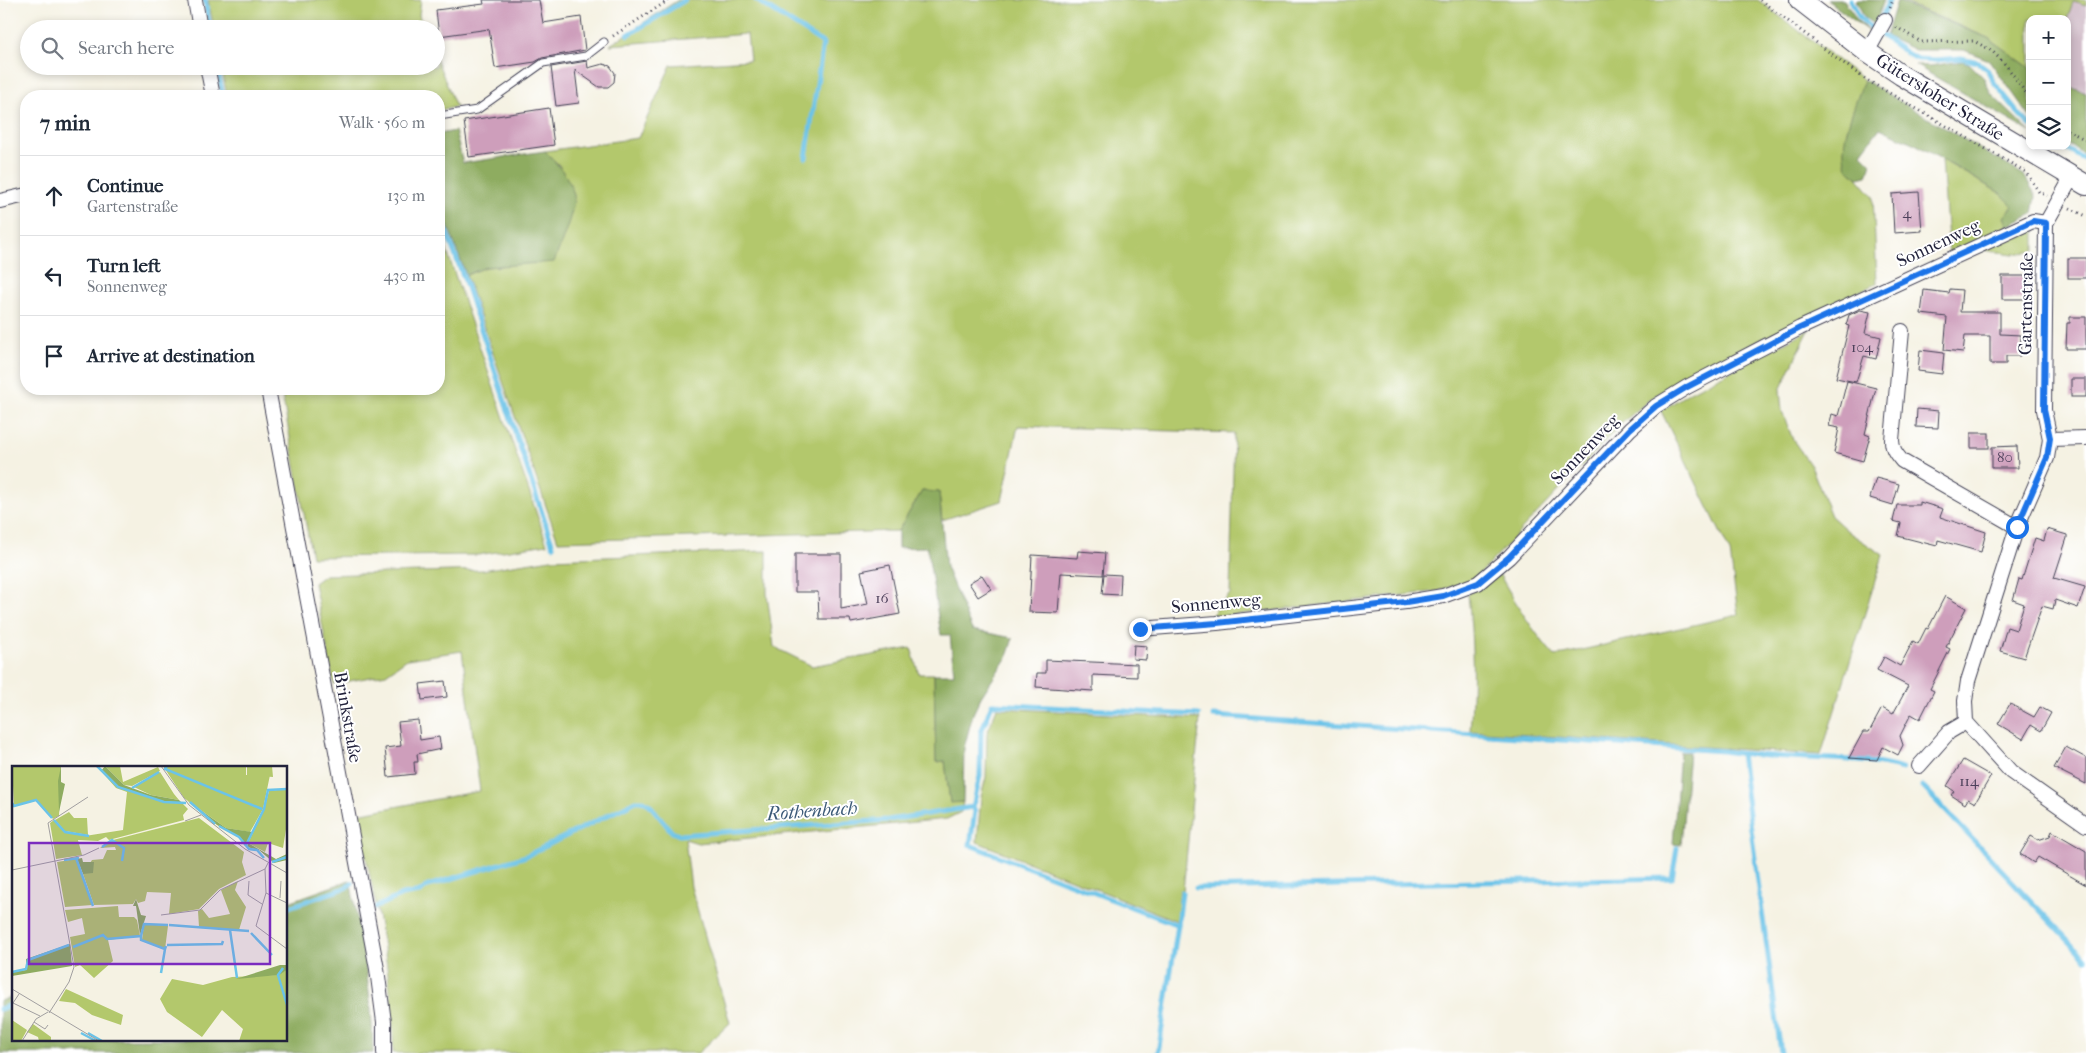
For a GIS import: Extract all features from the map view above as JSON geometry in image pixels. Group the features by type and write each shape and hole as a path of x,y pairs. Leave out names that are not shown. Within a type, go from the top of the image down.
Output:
{"main road":[{"name":"Gütersloher Straße","path":"1800,0 1867,52 2079,181"}],"street":[{"path":"195,0 198,20"},
{"path":"1867,52 1885,20"},
{"path":"210,75 212,90"},
{"name":"Gartenstraße","path":"1966,722 1965,701 1968,681 2017,527 2047,458 2050,438 2044,410 2046,223 2059,201 2079,181"},
{"path":"0,201 20,197"},
{"name":"Sonnenweg","path":"1140,629 1217,623 1406,602 1443,596 1478,583 1509,557 1630,429 1656,406 1687,387 1800,328 2033,221 2046,223"},
{"path":"1902,331 1892,440 1892,446 1896,454 1902,461 2017,527"},
{"name":"Brinkstraße","path":"269,395 377,969 384,1022 384,1053"},
{"path":"2050,438 2086,438"},
{"path":"1919,766 1949,732 1966,722 2011,772 2086,825"}],"lane":[{"path":"445,115 477,110 543,63 586,56 604,42"}],"path":[{"path":"604,42 669,0"},
{"path":"1760,0 1865,79 2026,172 2039,192 2059,201"},
{"path":"1885,20 1921,42 1974,41 1992,51 2006,65 2026,93"},
{"path":"2071,132 2086,140"}],"shaded area":[{"path":"2073,2 2086,6 2086,93 2071,87 2071,15 2068,15"}],"green space":[{"path":"208,0 421,0 419,15 421,20 212,20"},
{"path":"678,0 1758,0 1864,80 1849,123 1847,166 1873,196 1877,283 1682,378 1649,400 1622,423 1476,578 1439,591 1209,618 1230,594 1234,433 1018,426 1002,501 942,520 939,492 922,491 898,531 558,541 466,275 486,267 554,261 560,166 545,151 638,138 671,65 750,60 747,34 610,45"},
{"path":"1827,0 1844,0 1857,20 1868,31"},
{"path":"1856,0 1884,0 1875,25 1865,18"},
{"path":"1899,0 2086,0 2086,6 2073,2 2068,15 2026,15 2026,65 1988,38"},
{"path":"1897,1 1988,38 2026,65 2026,111 1989,60 1964,50 1915,50 1886,36"},
{"path":"1963,61 1970,64 1984,78 1991,94 2026,130 1915,65 1930,66"},
{"path":"223,75 443,75 456,107 445,109 445,90 226,90"},
{"path":"1864,80 2024,175 2036,196 2033,214 2008,226 2004,217 2013,206 2000,193 1917,145 1880,128 1861,153 1871,163 1867,176 1858,178 1847,167 1844,158 1844,147 1849,124"},
{"path":"2071,87 2086,93 2086,155 2071,146"},
{"path":"455,131 463,163 545,151 554,161 572,189 574,201 567,228 554,262 486,267 466,275 445,218 445,133"},
{"path":"1942,160 2000,193 2013,206 2008,226 1949,253"},
{"path":"2035,227 2035,251 2013,254 1984,250"},
{"path":"445,246 547,544 478,555 312,557 282,395 445,395"},
{"path":"1809,330 1780,390 1782,411 1793,440 1811,466 1831,516 1850,533 1883,555 1821,755 1470,731 1472,662 1468,594 1499,574 1532,627 1555,656 1738,615 1730,552 1661,411 1690,392"},
{"path":"922,491 939,492 946,567 972,630 1013,638 1007,657 981,697 973,714 964,748 963,802 950,803 945,761 936,762 934,674 954,674 950,635 941,635 927,547 898,548 898,531"},
{"path":"767,551 767,594 774,647 812,666 911,648 919,674 934,674 936,762 945,761 950,802 963,802 961,812 947,819 698,843 685,839 691,887 730,1023 698,1053 393,1053 393,1023 386,963 376,903 357,814 480,791 462,651 407,659 386,674 334,684 314,583 325,575 482,570 551,559"},
{"path":"997,708 1200,719 1183,891 1180,890 1177,921 977,842 981,797 986,777 987,733"},
{"path":"1680,752 1689,752 1681,845 1673,844"},
{"path":"350,880 369,988 373,1053 0,1053 0,1001 12,997 12,1040 288,1040 288,902"}],"building":[{"path":"483,0 539,0 543,23 581,17 585,50 542,58 535,62 495,68 489,29 445,35 445,20 437,20 436,10 484,4"},
{"path":"587,61 588,68 603,64 610,66 615,73 614,82 608,87 599,87 575,70 579,103 556,106 551,67"},
{"path":"549,108 554,145 469,157 464,121"},
{"path":"1919,192 1922,231 1894,233 1892,194"},
{"path":"2068,258 2086,258 2086,278 2068,278"},
{"path":"2002,276 2027,276 2027,299 2002,299"},
{"path":"1950,289 1962,290 1960,312 2000,312 2000,334 2021,335 2020,356 2006,356 2006,364 1990,364 1990,336 1965,336 1963,352 1944,350 1947,317 1921,314 1924,290 1949,293"},
{"path":"1860,310 1870,312 1865,333 1881,337 1876,359 1864,356 1856,382 1836,378 1849,326 1846,325 1849,315"},
{"path":"2070,317 2086,317 2086,349 2066,349 2067,323 2070,323"},
{"path":"1920,350 1944,353 1942,374 1918,371"},
{"path":"2071,379 2086,379 2086,397 2071,397"},
{"path":"1847,381 1876,388 1865,434 1870,436 1863,461 1834,453 1839,428 1829,426 1832,414 1838,416"},
{"path":"1917,409 1939,411 1938,428 1916,427"},
{"path":"1971,433 1989,433 1989,448 1971,448"},
{"path":"2017,446 2018,468 1992,468 1992,447"},
{"path":"1876,478 1899,484 1893,505 1870,498"},
{"path":"1920,502 1943,509 1940,517 1986,532 1981,552 1938,540 1937,546 1898,536 1901,523 1893,521 1897,505 1920,505"},
{"path":"2047,529 2067,535 2054,578 2085,587 2078,608 2055,600 2053,609 2042,606 2024,658 2000,651 2007,627 2016,630 2024,604 2013,600 2019,579 2022,580 2035,538 2044,541"},
{"path":"1078,551 1105,553 1103,575 1061,573 1058,613 1029,612 1032,555 1077,558"},
{"path":"795,554 841,554 841,609 868,604 861,571 890,565 900,614 851,623 850,619 819,619 818,592 795,592"},
{"path":"1104,574 1121,575 1120,595 1102,594"},
{"path":"982,575 991,589 978,597 969,583"},
{"path":"1945,596 1966,608 1946,647 1950,649 1930,689 1934,691 1920,719 1911,714 1900,736 1903,745 1898,755 1883,747 1877,760 1849,758 1863,732 1869,732 1882,708 1893,714 1908,686 1877,670 1884,657 1900,666 1913,641 1918,644 1926,628 1928,629"},
{"path":"1134,645 1147,646 1146,660 1133,659"},
{"path":"1046,660 1137,664 1137,677 1093,675 1093,691 1036,687 1037,673 1046,673"},
{"path":"445,681 447,697 422,700 420,684"},
{"path":"2010,704 2034,717 2040,707 2051,713 2041,731 2031,725 2023,739 1998,724"},
{"path":"418,720 420,740 439,737 441,749 417,754 418,762 414,762 415,774 388,777 385,748 401,746 398,722"},
{"path":"2066,747 2086,758 2086,784 2054,768"},
{"path":"1963,760 1991,776 1975,803 1968,799 1965,804 1951,795 1954,791 1947,786"},
{"path":"2052,831 2086,851 2086,885 2038,857 2034,863 2020,854 2031,836 2038,840 2050,836"}],"waterway":[{"path":"205,0 208,20"},
{"path":"628,35 685,0"},
{"path":"756,0 823,43 806,158"},
{"path":"1851,0 1859,16 1866,24 1918,59 1961,58 1978,62 1987,69 1993,81 2026,121"},
{"path":"1882,18 1889,0"},
{"path":"219,75 222,90"},
{"path":"2067,150 2086,160"},
{"path":"445,228 464,278 553,546"},
{"name":"Rothenbach","path":"376,907 402,895 420,892 428,886 526,856 636,801 643,801 649,804 672,832 679,835 888,820 973,807 980,776 981,732 992,704 1199,715"},
{"path":"1213,716 1849,760 1883,764 1902,769"},
{"path":"1741,754 1781,1053"},
{"path":"1922,786 2086,959"},
{"path":"973,807 975,811 970,845 1178,925 1182,892"},
{"path":"1196,888 1672,878 1677,848"},
{"name":"Rothenbach","path":"288,907 345,888 352,883"},
{"path":"1158,1053 1178,925"},
{"name":"Rothenbach","path":"0,1009 12,1005"}],"route":[{"path":"1140,629 1217,623 1406,602 1443,596 1478,583 1509,557 1630,429 1656,406 1687,387 1800,328 2033,221 2046,223 2044,410 2050,438 2047,458 2017,527"}]}
